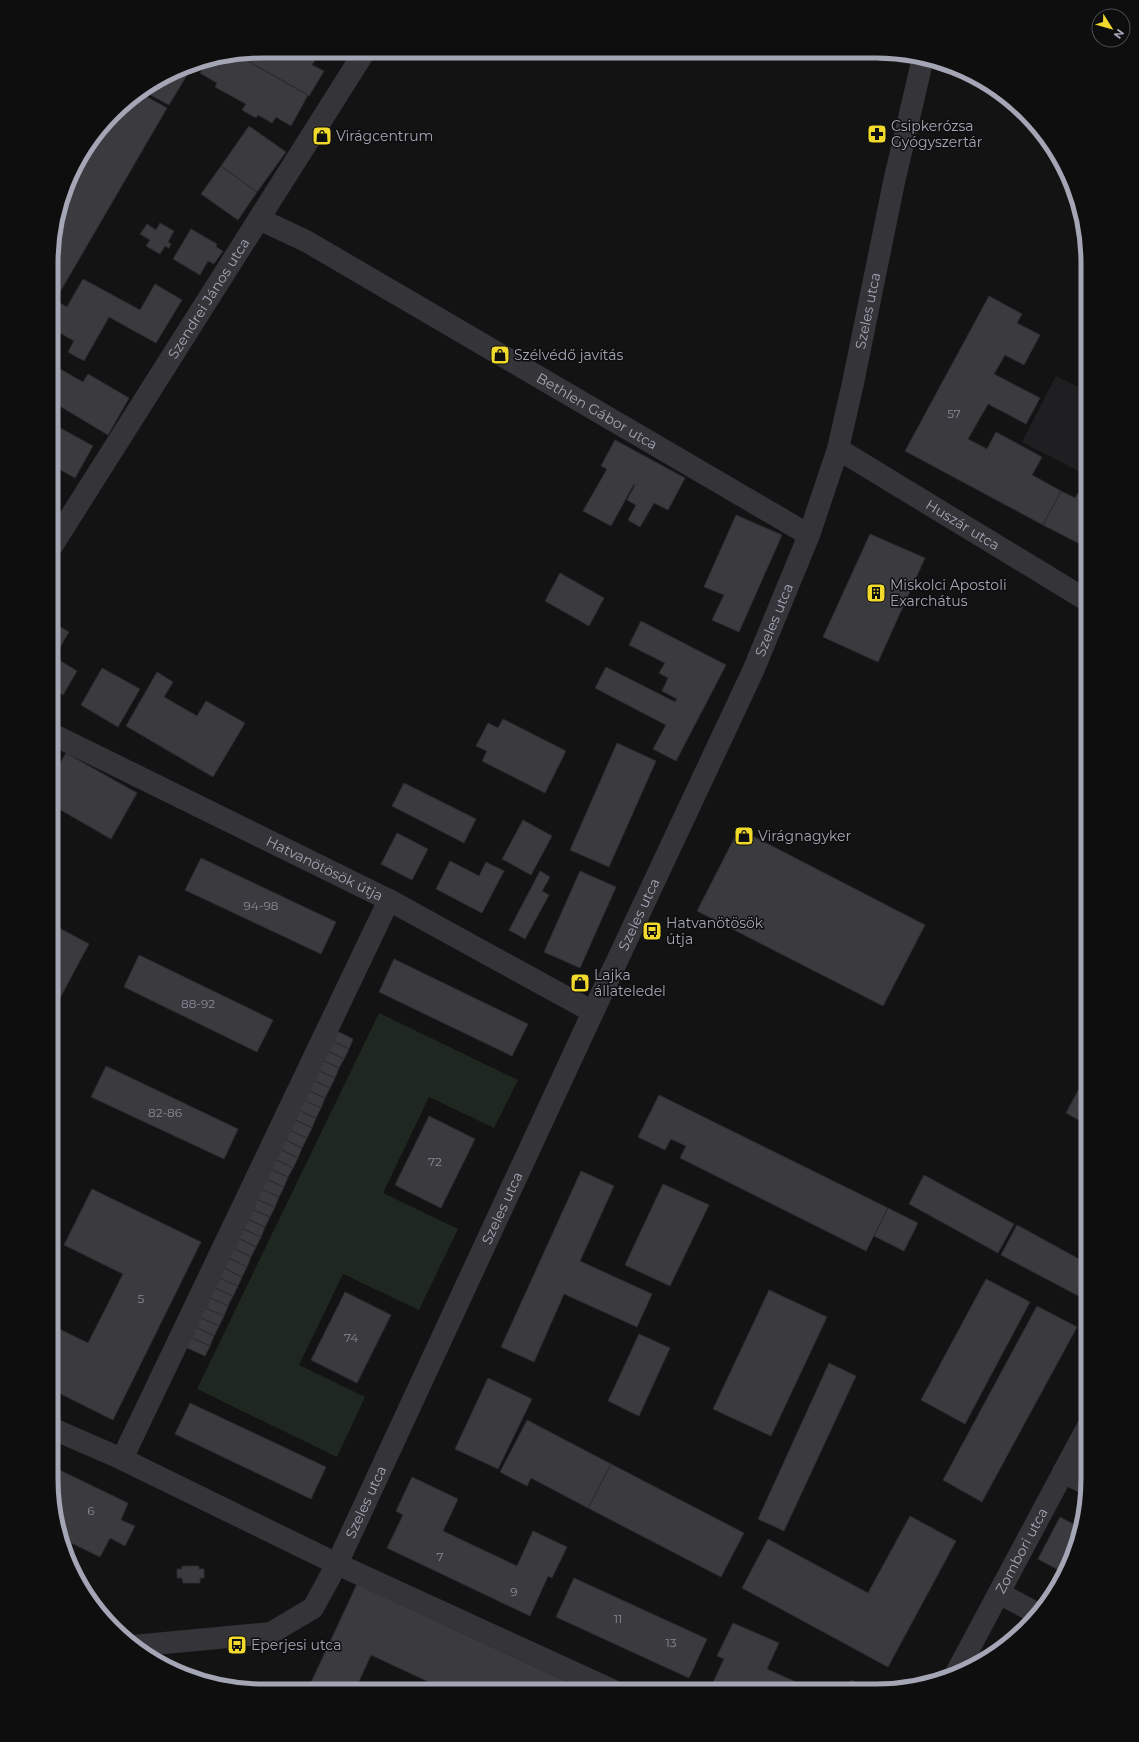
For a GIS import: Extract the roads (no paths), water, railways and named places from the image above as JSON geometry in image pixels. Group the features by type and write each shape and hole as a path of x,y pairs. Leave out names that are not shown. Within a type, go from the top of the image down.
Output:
{"street":[{"name":"Szendrei János utca","path":"58,537 361,58"},
{"name":"Szeles utca","path":"142,1645 271,1633 313,1608 337,1564 753,671 809,535 838,449 894,182 922,63"},
{"name":"Bethlen Gábor utca","path":"259,219 306,241 809,535"},
{"name":"Huszár utca","path":"838,449 1081,597"},
{"name":"Hatvanötösök útja","path":"58,737 389,900 593,1012"},
{"path":"122,1459 389,900"},
{"path":"58,1431 122,1459 337,1564 599,1684"},
{"name":"Zombori utca","path":"960,1666 1081,1439"},
{"path":"1063,1472 1081,1481"},
{"path":"999,1593 1033,1611"}],"place":[{"name":"Csipkerózsa Gyógyszertár","path":"877,134"},
{"name":"Virágcentrum","path":"322,136"},
{"name":"Szélvédő javítás","path":"500,355"},
{"name":"Miskolci Apostoli Exarchátus","path":"876,593"},
{"name":"Virágnagyker","path":"744,836"},
{"name":"Hatvanötösök útja","path":"652,931"},
{"name":"Lajka állateledel","path":"580,983"},
{"name":"Eperjesi utca","path":"237,1645"}]}
